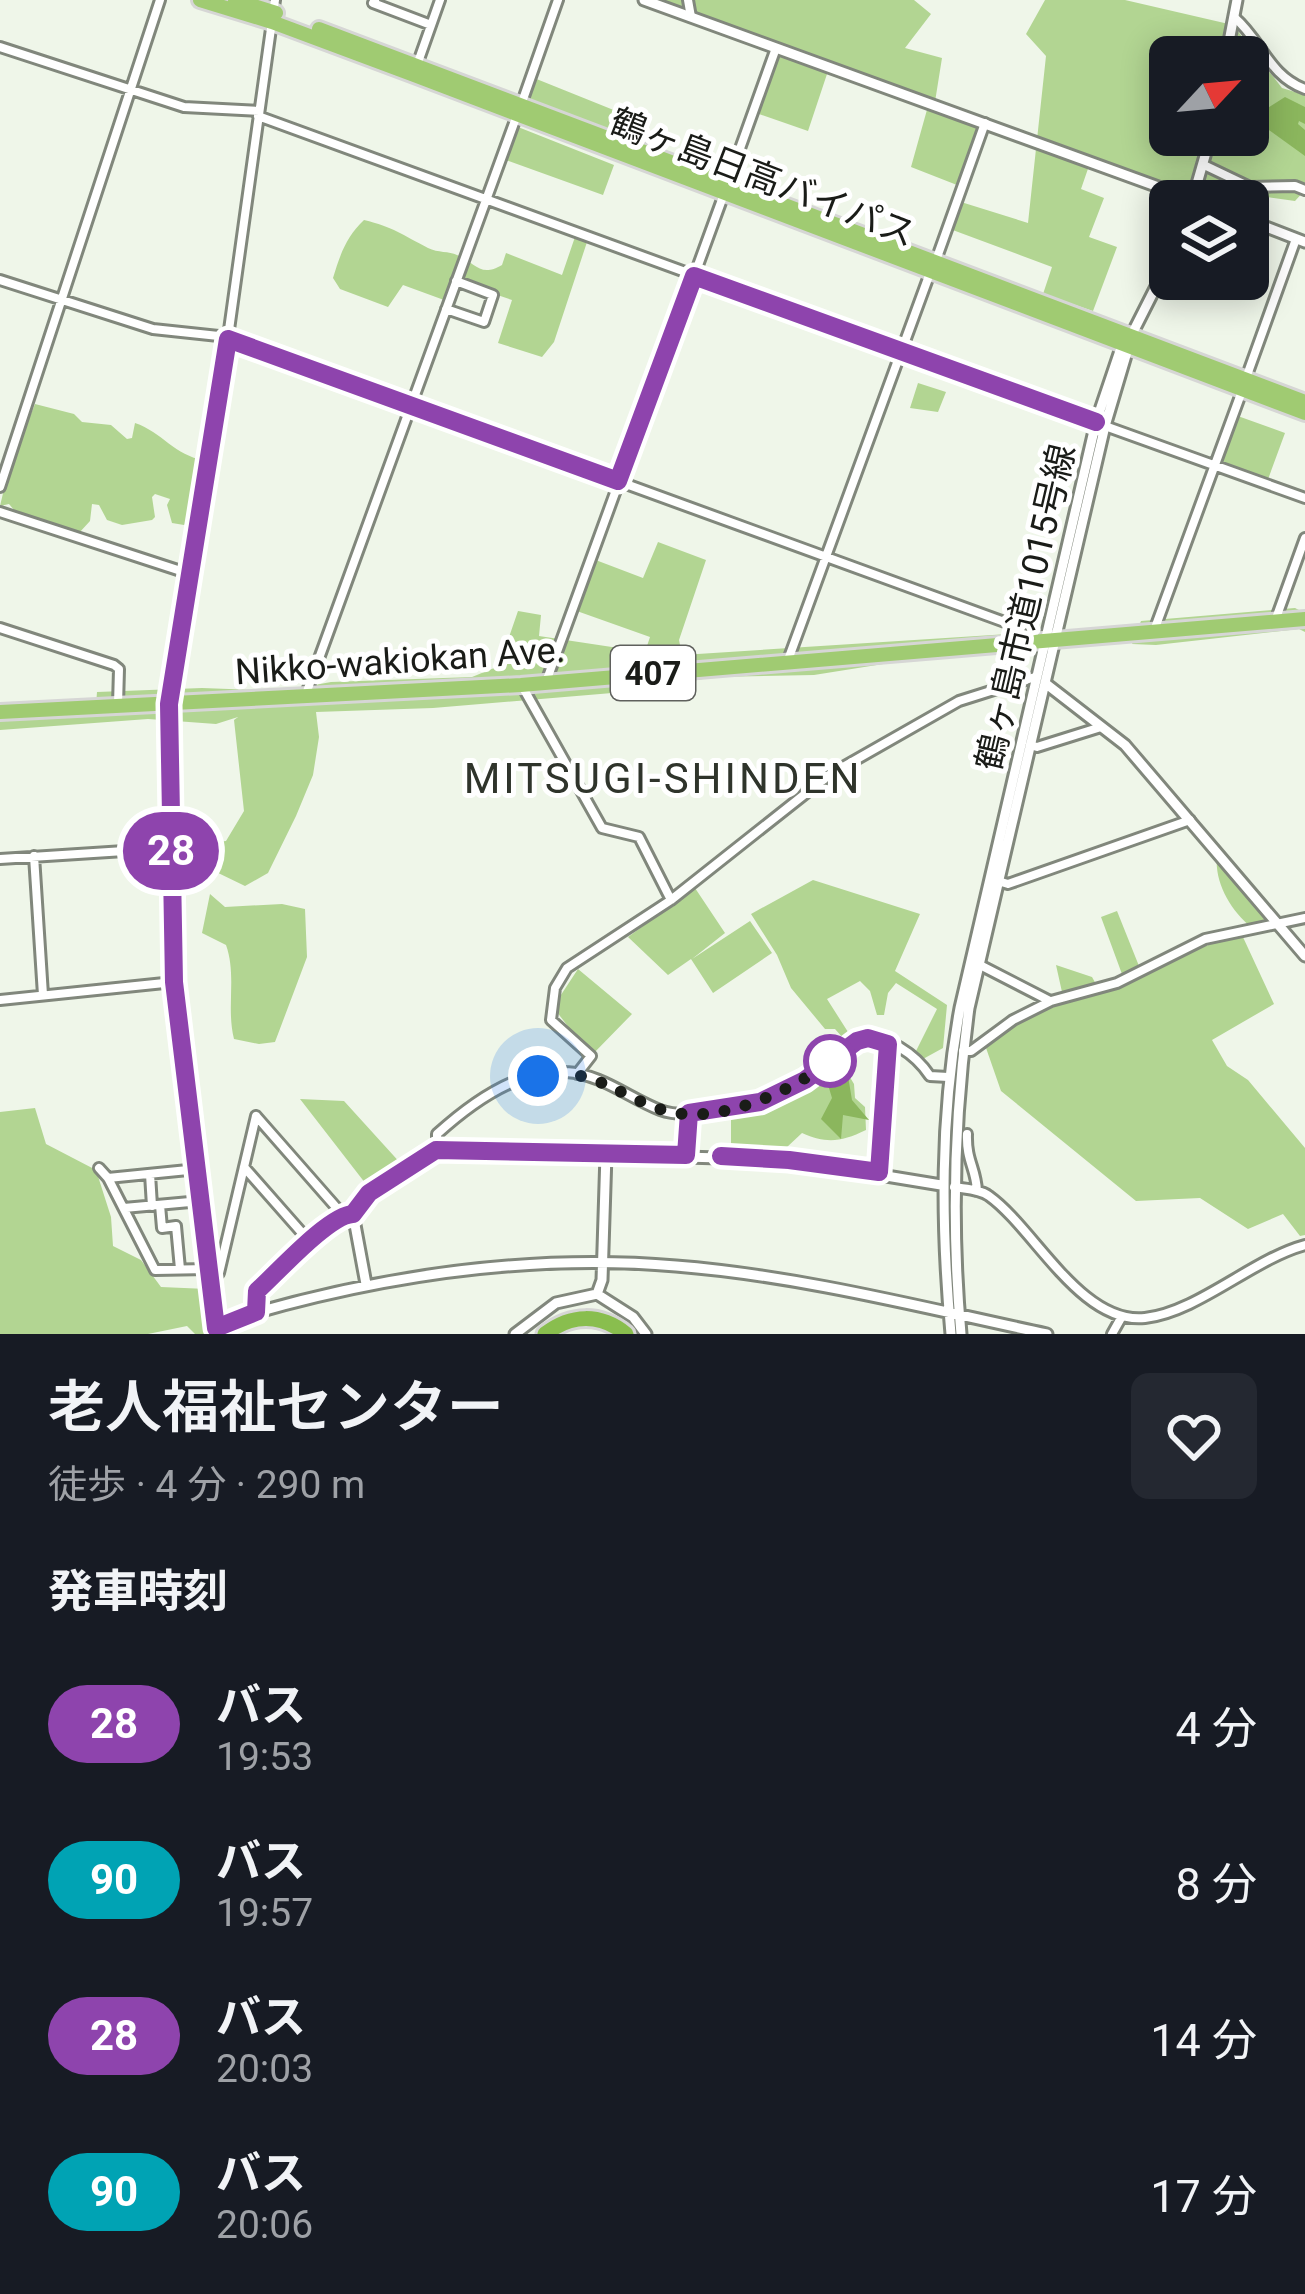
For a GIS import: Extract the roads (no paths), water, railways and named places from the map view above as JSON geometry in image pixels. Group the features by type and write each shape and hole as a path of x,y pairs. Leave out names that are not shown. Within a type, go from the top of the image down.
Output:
{"highway":[{"name":"鶴ヶ島日高バイパス","path":"200,0 273,11 1128,343 1305,402"},
{"name":"鶴ヶ島日高バイパス","path":"235,0 417,65 519,110"},
{"name":"鶴ヶ島日高バイパス","path":"1244,385 1305,413"},
{"name":"Nikko-wakiokan Ave.","path":"0,712 521,685 1155,628 1305,619"},
{"path":"545,1334 571,1319 592,1317 626,1334"},
{"path":"557,1334 574,1326 595,1325 616,1334"}],"street":[{"path":"0,487 160,0"},
{"path":"417,65 440,0"},
{"path":"305,696 558,0"},
{"path":"644,0 1149,183"},
{"path":"688,0 691,17"},
{"path":"1230,36 1238,0"},
{"path":"371,1 431,25"},
{"path":"273,11 228,338 169,704 174,982 215,1331 256,1312 366,1284 449,1270 603,1262 760,1277 1047,1334"},
{"path":"1234,17 1277,74 1305,89"},
{"path":"0,47 184,107 259,114 1305,498"},
{"path":"546,682 776,48"},
{"path":"788,660 985,123"},
{"path":"1200,180 1206,156"},
{"path":"1204,165 1250,187 1305,190"},
{"path":"1155,628 1302,239 1269,227"},
{"path":"0,280 153,329 228,338 1022,628"},
{"path":"446,309 484,322 489,309 493,296 456,281"},
{"name":"鶴ヶ島市道1015号線","path":"951,1334 948,1077 967,972 1100,424 1128,343 1150,300"},
{"path":"0,512 190,574"},
{"path":"1275,621 1305,538"},
{"path":"0,628 114,665 119,669 118,706"},
{"path":"577,1074 591,1056 551,1020 560,977 574,962 671,899 829,775 958,701 1040,680 1125,745 1305,956"},
{"name":"鶴ヶ島市道1015号線","path":"947,1186 978,964 1030,746 1040,680"},
{"path":"521,685 602,829 639,837 671,899"},
{"path":"1030,746 1101,727"},
{"path":"998,881 1008,884 1190,820"},
{"path":"0,859 171,848"},
{"path":"34,856 43,995"},
{"path":"963,1052 1051,1001 1117,983 1205,939 1305,918"},
{"path":"978,964 1051,1001"},
{"path":"0,1000 174,982"},
{"path":"436,1150 437,1134 450,1122 510,1084 564,1071 620,1088 660,1110 689,1113 760,1102 805,1080 857,1041 868,1038 912,1053 930,1076 948,1077"},
{"path":"879,1172 888,1044"},
{"path":"686,1155 689,1113"},
{"path":"208,1281 219,1274 256,1116 347,1214 366,1284"},
{"path":"967,1134 966,1157 977,1191"},
{"path":"256,1312 257,1291 310,1242 369,1193 436,1150 789,1160 977,1191 993,1199 1080,1290 1121,1318 1166,1313 1275,1255 1305,1245"},
{"path":"596,1294 603,1262 606,1154"},
{"path":"243,1166 310,1242"},
{"path":"98,1168 108,1178 155,1270 208,1269"},
{"path":"108,1178 198,1169"},
{"path":"150,1174 162,1228 176,1226 180,1269"},
{"path":"124,1208 201,1201"},
{"path":"515,1334 556,1303 596,1294 633,1317 646,1334"},
{"name":"鶴ヶ島市道1015号線","path":"954,1314 961,1334"},
{"path":"1112,1334 1121,1318"}],"district":[{"name":"MITSUGI-SHINDEN","path":"663,778"}]}
